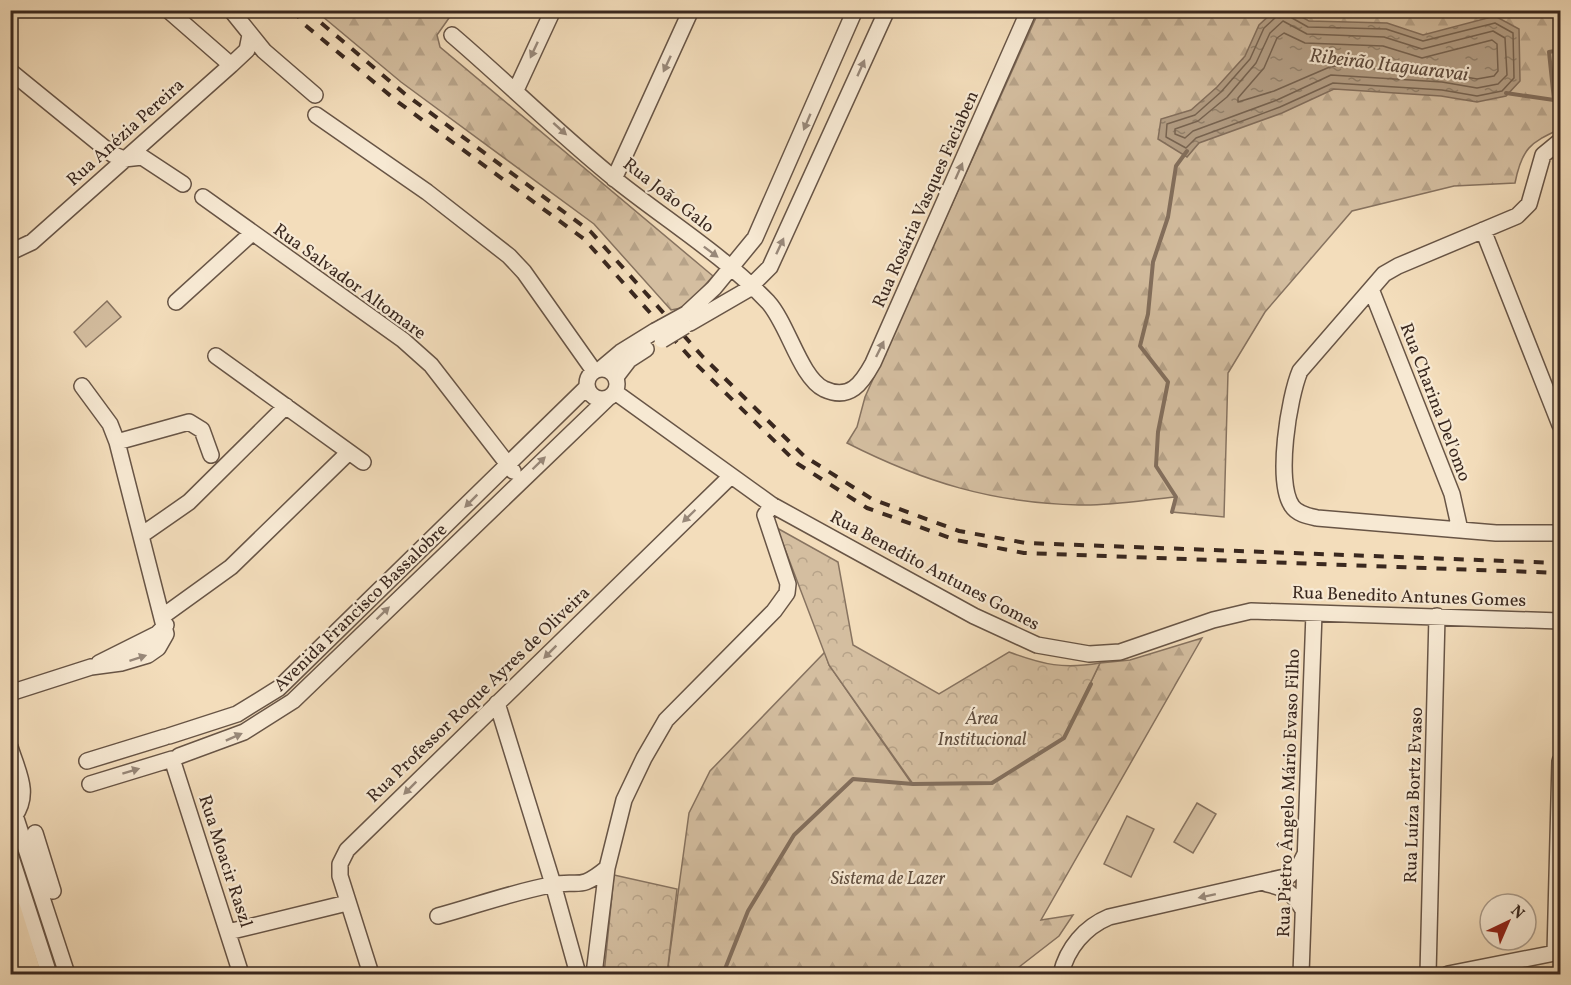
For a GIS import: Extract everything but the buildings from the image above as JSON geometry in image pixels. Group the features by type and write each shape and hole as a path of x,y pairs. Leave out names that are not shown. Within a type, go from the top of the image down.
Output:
{"main road":[{"path":"10,910 30,975"}],"street":[{"path":"168,10 231,65"},
{"path":"231,10 264,51 315,95"},
{"path":"516,90 553,10"},
{"path":"614,179 691,10"},
{"path":"688,318 755,238 855,10"},
{"path":"316,115 436,199 509,256 524,272 598,370 610,371 613,389 599,398 591,394 587,387 588,378 598,370 621,352 752,286 770,267 887,10"},
{"name":"Rua Rosária Vasques Faciaben","path":"844,392 853,390 862,383 885,340 1029,10"},
{"name":"Rua Anézia Pereira","path":"13,249 32,242 231,65 247,50 250,35"},
{"name":"Rua João Galo","path":"452,35 614,179 752,286 784,324 813,378 822,388 844,392"},
{"path":"10,71 112,154 124,159 142,157 183,184"},
{"path":"1560,141 1543,155 1529,204 1517,216 1384,274 1300,371 1292,390 1285,471 1285,486 1292,507 1302,514 1317,518 1460,530 1560,533"},
{"name":"Rua Salvador Altomare","path":"203,198 403,340 430,365 507,464"},
{"path":"1483,230 1560,425"},
{"path":"176,302 252,233"},
{"name":"Rua Charina Del'omo","path":"1371,289 1452,494 1460,530"},
{"name":"Avenida Francisco Bassalobre","path":"90,784 176,758 244,732 293,701 613,389 629,360 658,335"},
{"path":"216,356 363,462"},
{"path":"10,693 91,667 121,663 148,655 164,640 164,620 117,442 110,424 82,386"},
{"name":"Avenida Francisco Bassalobre","path":"87,761 237,714 279,688 587,387"},
{"name":"Rua Benedito Antunes Gomes","path":"613,389 772,505 974,616 1037,645 1089,654 1120,652 1213,620 1251,611 1560,621"},
{"path":"143,534 189,502 286,406"},
{"path":"117,442 189,422 202,430 211,455"},
{"path":"164,620 231,567 349,452"},
{"path":"507,464 521,480"},
{"name":"Rua Professor Roque Ayres de Oliveira","path":"371,975 340,876 340,864 347,850 731,476"},
{"path":"594,975 607,868 624,800 666,720 774,611 787,593 788,584 765,515 772,505"},
{"name":"Rua Pietro Ângelo Mário Evaso Filho","path":"1301,975 1314,613"},
{"name":"Rua Luíza Bortz Evaso","path":"1428,975 1437,616"},
{"path":"498,703 554,884 578,975"},
{"path":"485,714 511,744"},
{"name":"Rua Moacir Raszl","path":"167,737 160,744 160,752 165,758 176,758 241,975"},
{"path":"12,752 14,778 24,788 22,804 12,813 67,975"},
{"path":"1448,975 1558,952 1560,761"},
{"path":"35,833 77,975"},
{"path":"11,853 49,975"},
{"path":"1061,975 1085,929 1095,923 1109,917 1264,884 1289,876 1298,868 1305,854"},
{"path":"438,916 554,884 578,885 591,881 607,868"},
{"path":"1264,884 1284,887 1294,894 1303,910"},
{"path":"228,932 347,903"}],"green space":[{"path":"316,11 454,11 437,35 440,47 713,276 686,307 671,310 594,224 401,82"},
{"path":"1039,11 1560,11 1560,129 1541,138 1524,154 1515,183 1454,186 1352,211 1265,312 1228,373 1224,517 1172,512 1175,497 1115,504 1079,505 1017,500 988,495 903,469 847,443 857,427 865,397"},
{"path":"107,301 121,317 86,347 74,332"},
{"name":"Área Institucional","path":"777,528 838,562 853,645 939,694 1009,652 1054,665 1075,666 1100,663 1064,738 992,783 913,784 829,665"},
{"name":"Sistema de Lazer","path":"1202,638 1041,920 1073,915 1059,936 1010,974 667,974 689,813 710,771 825,652 829,665 912,784 991,783 1064,738 1100,663 1130,660"},
{"path":"1197,803 1216,814 1193,853 1174,842"},
{"path":"1127,816 1154,829 1131,877 1104,864"},
{"path":"614,875 677,889 667,974 604,974"}],"water":[{"path":"1274,11 1291,11 1309,21 1387,23 1423,35 1495,16 1519,29 1520,81 1506,96 1477,102 1441,96 1334,89 1282,113 1199,143 1187,157 1158,139 1161,119 1191,110 1217,87 1245,56 1259,25"}],"waterway":[{"name":"Ribeirão Itaguaravai","path":"1506,93 1554,100 1549,52 1560,50"},
{"name":"Ribeirão Itaguaravai","path":"1172,512 1176,497 1156,466 1158,432 1168,382 1140,346 1148,314 1153,262 1168,217 1176,166 1187,151"},
{"name":"Ribeirão Itaguaravai","path":"723,974 748,911 794,835 853,779 913,784 992,783 1064,738 1091,684"}],"railway":[{"path":"293,10 305,25 398,102 584,239 696,364 798,464 867,508 956,540 1024,553 1560,573"},
{"path":"306,10 405,94 591,232 703,357 804,456 872,499 959,531 1026,543 1560,563"}]}
